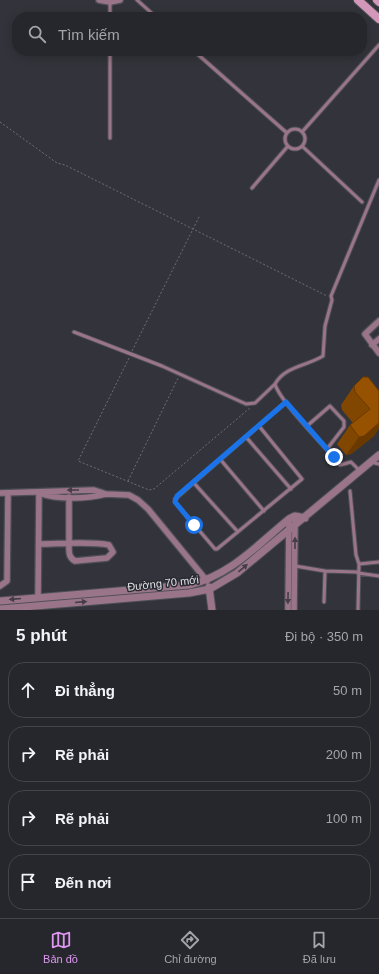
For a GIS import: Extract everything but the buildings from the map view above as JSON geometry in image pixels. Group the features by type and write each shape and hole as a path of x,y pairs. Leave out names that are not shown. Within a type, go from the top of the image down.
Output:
{"main road":[{"path":"358,0 379,19"}],"street":[{"path":"99,0 110,2 120,0"},
{"path":"379,321 365,334 379,353"},
{"path":"372,345 379,339"},
{"name":"Đường 70 mới","path":"0,609 210,590 237,572 289,531 379,456"},
{"path":"0,493 39,493 49,490 94,490 106,494 130,495 148,509 207,581 210,590 212,610"},
{"path":"0,586 7,581 8,493"},
{"path":"39,493 49,497 96,497 106,494"},
{"path":"38,597 39,493"},
{"path":"39,544 69,544 104,544 109,545 113,552 106,558 75,561 71,559 69,554 69,544 69,497"},
{"path":"292,518 305,518"},
{"path":"292,518 295,525 294,610"},
{"path":"288,610 289,531 292,518"},
{"name":"Đường 70 mới","path":"0,601 189,585 207,581 226,571 292,518"}],"lane":[{"path":"137,0 150,12"},
{"path":"110,2 110,12"},
{"path":"302,132 379,44"},
{"path":"110,56 110,138"},
{"path":"200,56 286,133"},
{"path":"286,133 292,130 302,132"},
{"path":"286,133 285,140 288,146 293,149 302,146 305,141 302,132"},
{"path":"252,188 288,146"},
{"path":"302,146 362,202"},
{"path":"74,332 180,374 246,404 255,403 280,378 293,368 323,356 325,326 332,300 331,296 379,180"},
{"path":"275,384 276,390 306,426 328,448 340,465 351,462 360,471"},
{"path":"259,426 302,479 217,549 175,502 177,496 286,402"},
{"path":"306,426 330,406 344,421 344,427 328,448"},
{"path":"246,437 291,489"},
{"path":"220,459 264,511"},
{"path":"371,462 379,464"},
{"path":"193,482 238,532"},
{"path":"350,491 356,555 359,564 358,610"},
{"path":"359,564 379,562"},
{"path":"295,566 325,571 358,572 379,576"},
{"path":"324,602 325,571"}],"path":[{"path":"0,122 57,163 65,165 332,300"},
{"path":"200,215 78,461 149,490 154,489 246,413 255,403"},
{"path":"128,481 180,374"}],"route":[{"path":"194,525 175,502 177,496 286,402 306,426 328,448 334,457"}]}
